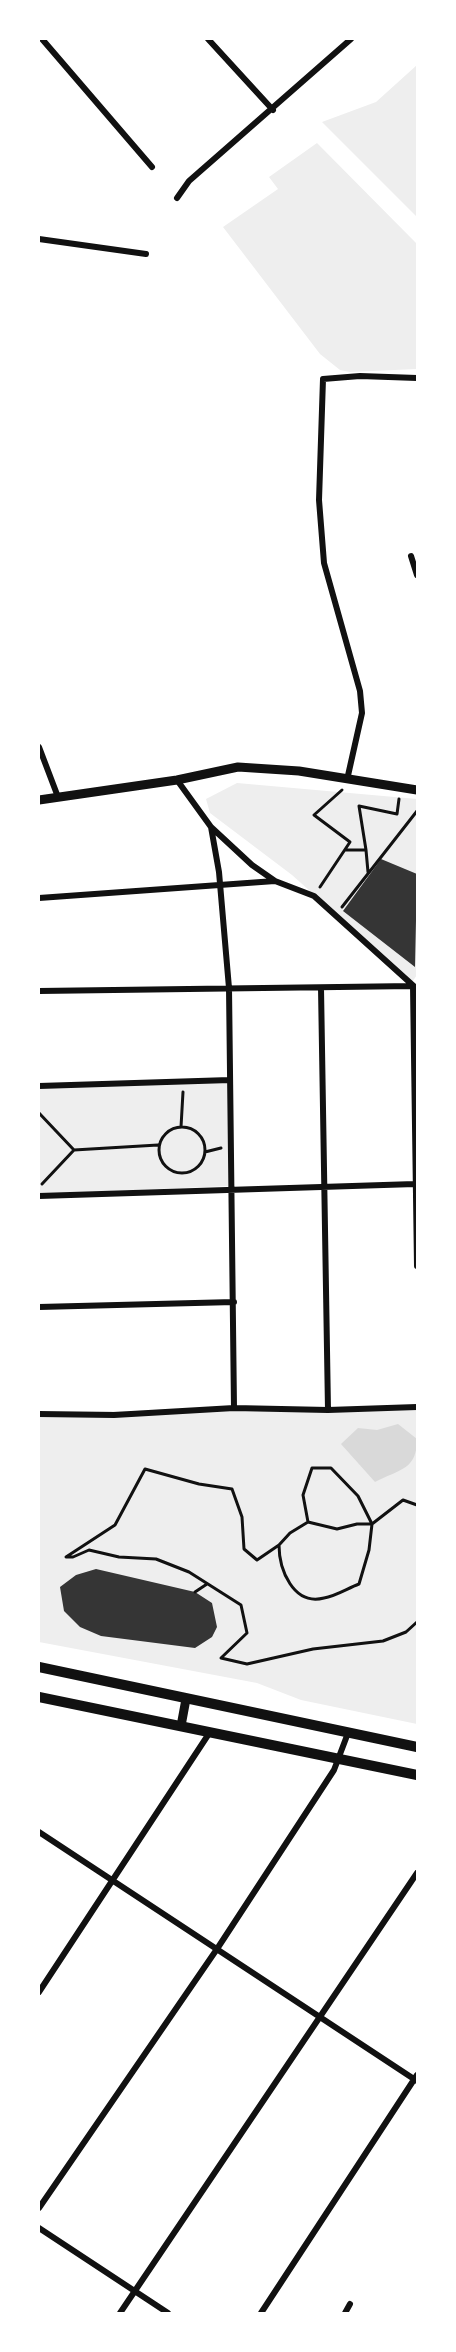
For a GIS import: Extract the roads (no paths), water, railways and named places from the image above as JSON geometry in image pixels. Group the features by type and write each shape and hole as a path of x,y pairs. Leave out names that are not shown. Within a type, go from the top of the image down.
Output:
{"main road":[{"path":"39,1666 417,1747"},
{"path":"39,1696 417,1775"}],"street":[{"path":"42,39 152,167"},
{"path":"208,39 273,110"},
{"path":"177,198 189,181 273,110 351,39"},
{"path":"39,239 146,254"},
{"path":"347,781 362,713 360,691 324,563 319,500 323,379 360,376 417,378"},
{"path":"411,556 417,574"},
{"path":"39,747 58,797"},
{"path":"39,800 177,780 238,767 299,771 347,781 417,790"},
{"path":"177,780 211,827 252,865 275,881 314,896 416,986 417,1266"},
{"path":"211,827 220,885 229,988 234,1408"},
{"path":"39,898 275,881"},
{"path":"39,991 416,986"},
{"path":"321,988 328,1410"},
{"path":"39,1086 230,1080"},
{"path":"39,1196 415,1184"},
{"path":"39,1307 234,1302"},
{"path":"39,1414 114,1415 234,1408 328,1410 417,1407"},
{"path":"181,1726 186,1699"},
{"path":"39,1992 210,1732"},
{"path":"39,2208 217,1949 334,1770 348,1732"},
{"path":"39,1832 416,2078 261,2313"},
{"path":"120,2313 417,1873"},
{"path":"39,2228 168,2313"},
{"path":"345,2313 350,2304"}]}
